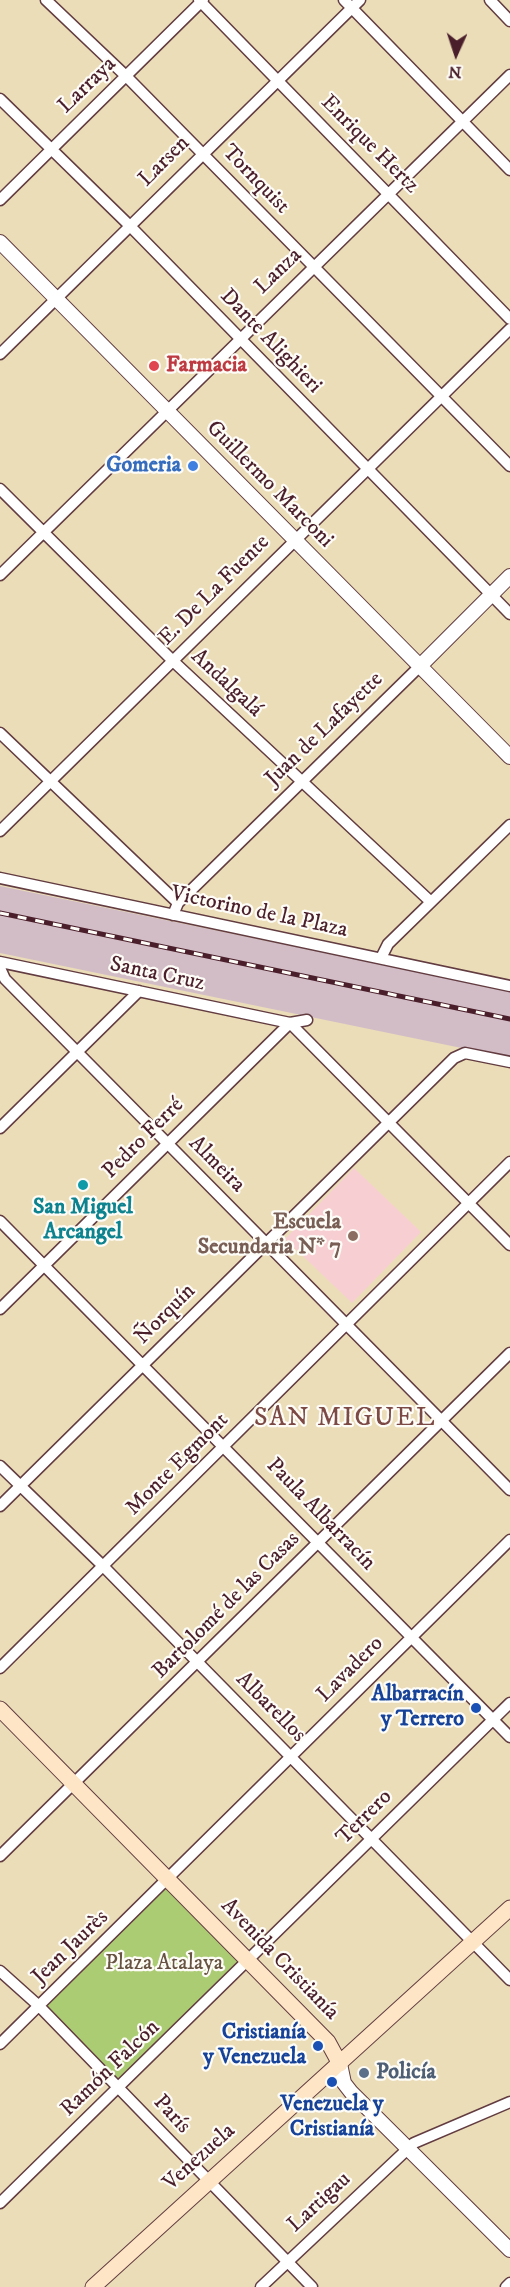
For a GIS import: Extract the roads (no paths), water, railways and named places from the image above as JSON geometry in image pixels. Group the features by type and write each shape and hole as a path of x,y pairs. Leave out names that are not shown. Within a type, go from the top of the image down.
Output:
{"main road":[{"name":"Avenida Cristianía","path":"0,1709 328,2042 340,2064"},
{"name":"Venezuela","path":"93,2287 510,1908"}],"street":[{"name":"Tornquist","path":"46,0 126,76 510,466"},
{"path":"489,0 510,21"},
{"name":"Larraya","path":"0,200 201,1"},
{"name":"Enrique Hertz","path":"201,1 510,319"},
{"path":"352,3 510,170"},
{"name":"Larsen","path":"0,354 201,153 277,81 352,3"},
{"name":"Lanza","path":"0,575 167,412 238,339 510,75"},
{"name":"Dante Alighieri","path":"0,99 129,225 238,339 510,614"},
{"name":"Guillermo Marconi","path":"0,242 510,757"},
{"name":"E. De La Fuente","path":"0,831 510,328"},
{"name":"Andalgalá","path":"0,489 173,661 431,902"},
{"name":"Juan de Lafayette","path":"173,915 178,903 510,576"},
{"path":"0,733 49,783 178,903"},
{"path":"381,958 388,944 510,825"},
{"name":"Victorino de la Plaza","path":"0,878 510,986"},
{"name":"Santa Cruz","path":"0,965 290,1023 307,1020"},
{"name":"Almeira","path":"0,965 5,979 510,1490"},
{"path":"0,1128 139,991"},
{"path":"290,1023 510,1245"},
{"name":"Pedro Ferré","path":"0,1309 290,1023"},
{"name":"Ñorquín","path":"0,1506 454,1058 465,1053 510,1062"},
{"name":"Monte Egmont","path":"0,1668 510,1162"},
{"name":"Paula Albarracín","path":"0,1221 225,1446 510,1737"},
{"name":"Bartolomé de las Casas","path":"0,1856 510,1353"},
{"name":"Albarellos","path":"0,1466 103,1566 510,1980"},
{"name":"Lavadero","path":"168,1879 510,1540"},
{"name":"Terrero","path":"249,1961 510,1703"},
{"name":"Jean Jaurès","path":"0,2044 168,1879"},
{"name":"Ramón Falcón","path":"0,2203 249,1961"},
{"name":"París","path":"0,1971 39,2006 207,2182 312,2287"},
{"name":"Avenida Cristianía","path":"340,2064 344,2083 351,2092 510,2250"},
{"name":"Lartigau","path":"261,2287 407,2148 510,2102"},
{"path":"506,2287 510,2283"}],"railway":[{"path":"0,913 510,1019"}],"place":[{"name":"Farmacia","path":"154,366"},
{"name":"Gomeria","path":"193,466"},
{"name":"San Miguel Arcangel","path":"83,1185"},
{"name":"Escuela Secundaria N* 7","path":"353,1236"},
{"name":"Albarracín y Terrero","path":"476,1708"},
{"name":"Cristianía y Venezuela","path":"318,2046"},
{"name":"Policía","path":"364,2073"},
{"name":"Venezuela y Cristianía","path":"332,2082"}],"district":[{"name":"SAN MIGUEL","path":"345,1420"}],"park label":[{"name":"Plaza Atalaya","path":"164,1964"}]}
